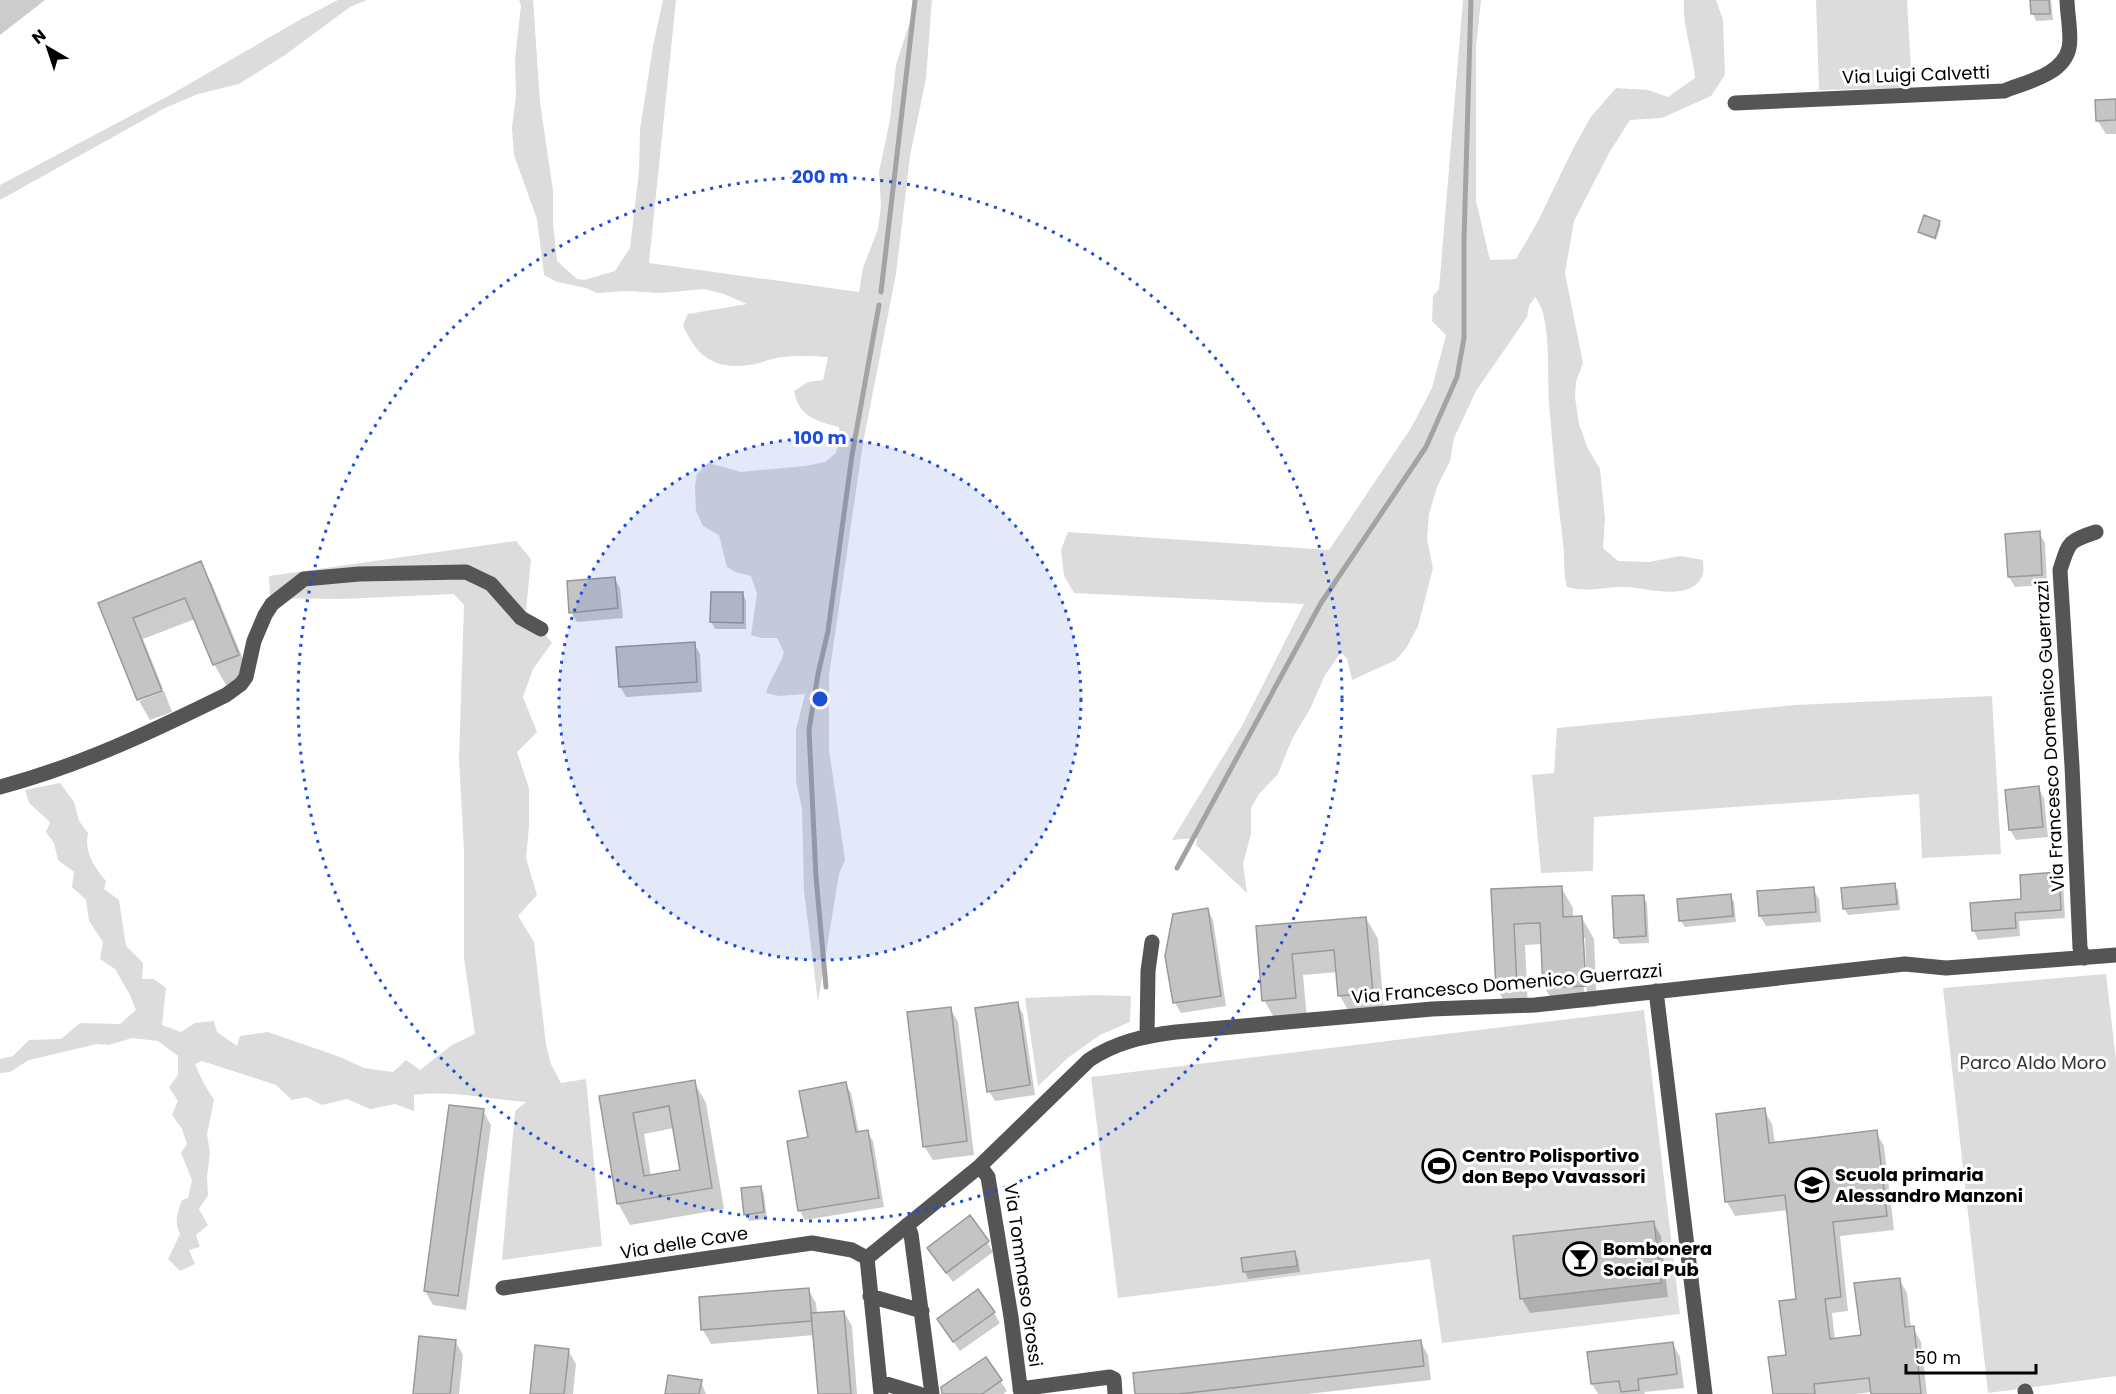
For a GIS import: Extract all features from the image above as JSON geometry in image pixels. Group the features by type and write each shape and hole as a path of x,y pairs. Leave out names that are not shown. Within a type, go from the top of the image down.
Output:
{"street":[{"name":"Via Luigi Calvetti","path":"1735,103 2004,91 2039,78 2061,65 2070,47 2067,0"},
{"name":"Via Francesco Domenico Guerrazzi","path":"2084,957 2080,948 2060,570 2068,544 2096,532"},
{"path":"0,787 47,774 94,757 226,695 246,677 254,641 272,604 304,579 381,573 466,572 491,584 521,618 541,629"},
{"path":"1147,1036 1148,971 1152,942"},
{"name":"Via Francesco Domenico Guerrazzi","path":"980,1166 1089,1060 1118,1044 1147,1036 1432,1009 1535,1005 1905,964 1946,968 2116,955"},
{"path":"1656,991 1705,1394"},
{"path":"919,1394 880,1388 867,1258 980,1166"},
{"name":"Via Tommaso Grossi","path":"980,1166 988,1176 1011,1317 1020,1392"},
{"path":"907,1225 911,1234 932,1394"},
{"name":"Via delle Cave","path":"503,1288 812,1243 852,1250 867,1258"},
{"path":"870,1296 922,1311"},
{"path":"1020,1392 1110,1377 1113,1379 1115,1394"}],"green space":[{"path":"338,0 367,0 350,7 285,55 239,84 198,94 165,108 0,200 0,185 170,95"},
{"path":"519,0 533,0 540,102 553,191 553,223 557,261 577,279 584,280 615,271 630,248 639,171 640,129 653,46 663,0 676,0 649,263 859,292 863,268 878,229 881,205 879,172 890,120 896,65 913,12 914,0 932,0 926,78 910,156 896,274 863,443 829,675 829,750 845,860 839,874 818,1002 804,891 802,809 796,781 796,730 805,694 779,696 766,693 784,652 777,638 761,638 751,635 757,594 751,576 735,572 727,567 719,535 703,526 696,511 695,486 697,474 708,463 741,472 825,462 836,453 840,438 839,427 816,420 804,412 796,400 794,391 808,382 823,380 828,357 782,357 737,366 716,363 700,353 688,336 683,325 688,314 747,304 724,294 704,289 661,293 627,291 597,293 586,288 557,282 544,275 537,219 514,155 512,128 516,95 515,60 521,5"},
{"path":"1463,0 1481,0 1476,48 1476,201 1490,260 1516,259 1537,223 1590,118 1616,88 1648,90 1668,97 1695,78 1684,0 1716,0 1723,20 1725,75 1711,96 1662,118 1630,120 1609,153 1574,221 1565,273 1583,363 1576,382 1575,397 1579,424 1588,449 1600,469 1605,519 1603,548 1618,561 1649,562 1680,556 1703,560 1703,574 1698,583 1680,591 1669,592 1627,587 1583,589 1567,587 1549,404 1548,348 1544,318 1535,297 1529,306 1527,317 1476,391 1454,438 1450,461 1437,487 1429,514 1427,539 1433,568 1418,626 1407,647 1396,660 1352,680 1347,659 1341,652 1325,675 1310,709 1292,739 1278,774 1259,794 1251,808 1251,834 1243,864 1247,893 1196,845 1197,838 1172,840 1243,724 1304,604 1074,593 1064,576 1061,550 1068,532 1329,550 1411,428 1432,388 1446,335 1432,321 1433,296 1439,289"},
{"path":"1816,0 1907,0 1912,88 1819,90"},
{"path":"516,541 531,559 526,611 552,643 533,669 523,697 537,732 517,752 529,788 526,858 537,895 518,916 534,942 546,1045 551,1064 561,1083 586,1079 602,1246 502,1260 515,1111 526,1102 456,1094 428,1094 414,1095 414,1111 395,1104 370,1109 347,1099 322,1105 306,1097 292,1100 276,1085 202,1061 195,1064 214,1100 207,1134 210,1153 207,1177 208,1195 199,1209 208,1225 196,1235 200,1247 189,1250 195,1264 180,1271 168,1259 180,1234 177,1217 182,1200 188,1198 192,1180 181,1153 187,1144 182,1129 172,1115 178,1101 169,1087 178,1075 178,1056 158,1041 132,1038 109,1045 97,1044 29,1060 10,1072 0,1073 0,1059 13,1056 29,1040 61,1039 80,1023 120,1024 136,1010 115,969 100,959 103,942 89,921 86,900 72,887 74,872 58,860 54,843 46,832 50,822 29,803 25,790 60,783 74,802 79,821 88,833 87,847 91,859 106,881 104,889 119,900 126,946 143,963 142,979 154,979 166,988 162,1025 181,1032 195,1023 214,1021 217,1032 237,1046 240,1036 268,1032 340,1057 364,1068 393,1072 406,1060 420,1070 452,1045 475,1034 464,958 464,850 459,759 464,605 454,594 341,599 270,598 269,576"},
{"path":"1992,696 2001,854 1922,858 1919,794 1594,817 1593,871 1541,873 1532,775 1554,773 1557,728 1795,705"},
{"name":"Parco Aldo Moro","path":"2106,974 2116,1060 2116,1376 1988,1393 1943,988"},
{"path":"1131,996 1130,1022 1100,1035 1069,1057 1038,1086 1025,998"},
{"path":"1644,1010 1680,1314 1442,1343 1430,1259 1118,1298 1091,1077","holes":["1654,1221 1660,1283 1520,1299","1295,1251 1297,1266 1243,1272 1242,1258"]}],"building":[{"path":"2030,0 2049,0 2050,14 2031,14"},
{"path":"2116,99 2116,120 2096,121 2095,100"},
{"path":"1924,215 1940,221 1935,238 1918,232"},
{"path":"2040,531 2042,575 2008,577 2005,534"},
{"path":"201,561 239,655 213,665 185,598 133,618 162,691 137,700 98,603"},
{"path":"615,577 618,608 569,613 567,581"},
{"path":"711,592 743,592 743,623 710,622"},
{"path":"695,642 697,682 619,687 616,647"},
{"path":"2039,786 2043,827 2009,830 2005,790"},
{"path":"2059,872 2061,910 2015,913 2016,928 1972,931 1970,903 2021,899 2020,875"},
{"path":"1895,883 1897,904 1843,909 1841,888"},
{"path":"1562,886 1563,917 1582,916 1586,986 1543,988 1540,923 1514,924 1517,988 1496,989 1491,889"},
{"path":"1814,887 1816,912 1759,916 1757,891"},
{"path":"1731,894 1733,916 1679,921 1677,899"},
{"path":"1644,895 1646,936 1614,938 1612,896"},
{"path":"1208,908 1221,996 1173,1003 1165,956 1173,914"},
{"path":"1366,917 1373,993 1338,996 1334,950 1292,954 1296,998 1262,1001 1256,926"},
{"path":"1018,1002 1030,1085 987,1092 975,1008"},
{"path":"951,1007 967,1141 923,1147 907,1012"},
{"path":"695,1080 712,1188 617,1204 599,1096","holes":["669,1106 680,1170 644,1176 633,1113"]},
{"path":"846,1082 856,1132 868,1130 879,1198 798,1211 787,1141 808,1137 799,1091"},
{"path":"449,1105 484,1109 458,1296 424,1291"},
{"path":"1765,1108 1769,1143 1877,1130 1887,1216 1833,1222 1841,1297 1825,1299 1830,1339 1861,1335 1854,1283 1900,1278 1905,1327 1914,1326 1921,1394 1871,1394 1869,1378 1814,1384 1815,1394 1773,1394 1768,1357 1786,1355 1779,1301 1796,1299 1785,1195 1725,1202 1716,1114"},
{"path":"761,1186 764,1212 744,1215 741,1188"},
{"path":"970,1215 989,1241 946,1273 927,1248"},
{"path":"1654,1221 1661,1283 1520,1299 1513,1236"},
{"path":"1295,1251 1297,1266 1243,1272 1241,1258"},
{"path":"809,1288 812,1321 701,1330 699,1297"},
{"path":"978,1289 995,1312 953,1342 937,1319"},
{"path":"844,1311 851,1394 818,1394 811,1313"},
{"path":"419,1336 456,1340 450,1394 413,1394"},
{"path":"1421,1340 1424,1366 1179,1394 1135,1394 1133,1373"},
{"path":"1673,1342 1677,1374 1638,1379 1639,1390 1621,1392 1619,1381 1591,1384 1587,1352"},
{"path":"535,1345 569,1349 564,1394 530,1394"},
{"path":"986,1357 1002,1380 982,1394 942,1394 941,1387"},
{"path":"668,1375 702,1380 699,1394 665,1394"}],"waterway":[{"path":"881,292 915,0"},
{"path":"1177,868 1321,603 1426,447 1457,377 1464,338 1464,239 1471,0"},
{"path":"826,987 816,877 809,730 828,631 852,455 879,305"}],"place":[{"name":"Centro Polisportivo don Bepo Vavassori","path":"1439,1166"},
{"name":"Scuola primaria Alessandro Manzoni","path":"1812,1185"},
{"name":"Bombonera Social Pub","path":"1580,1259"}]}
